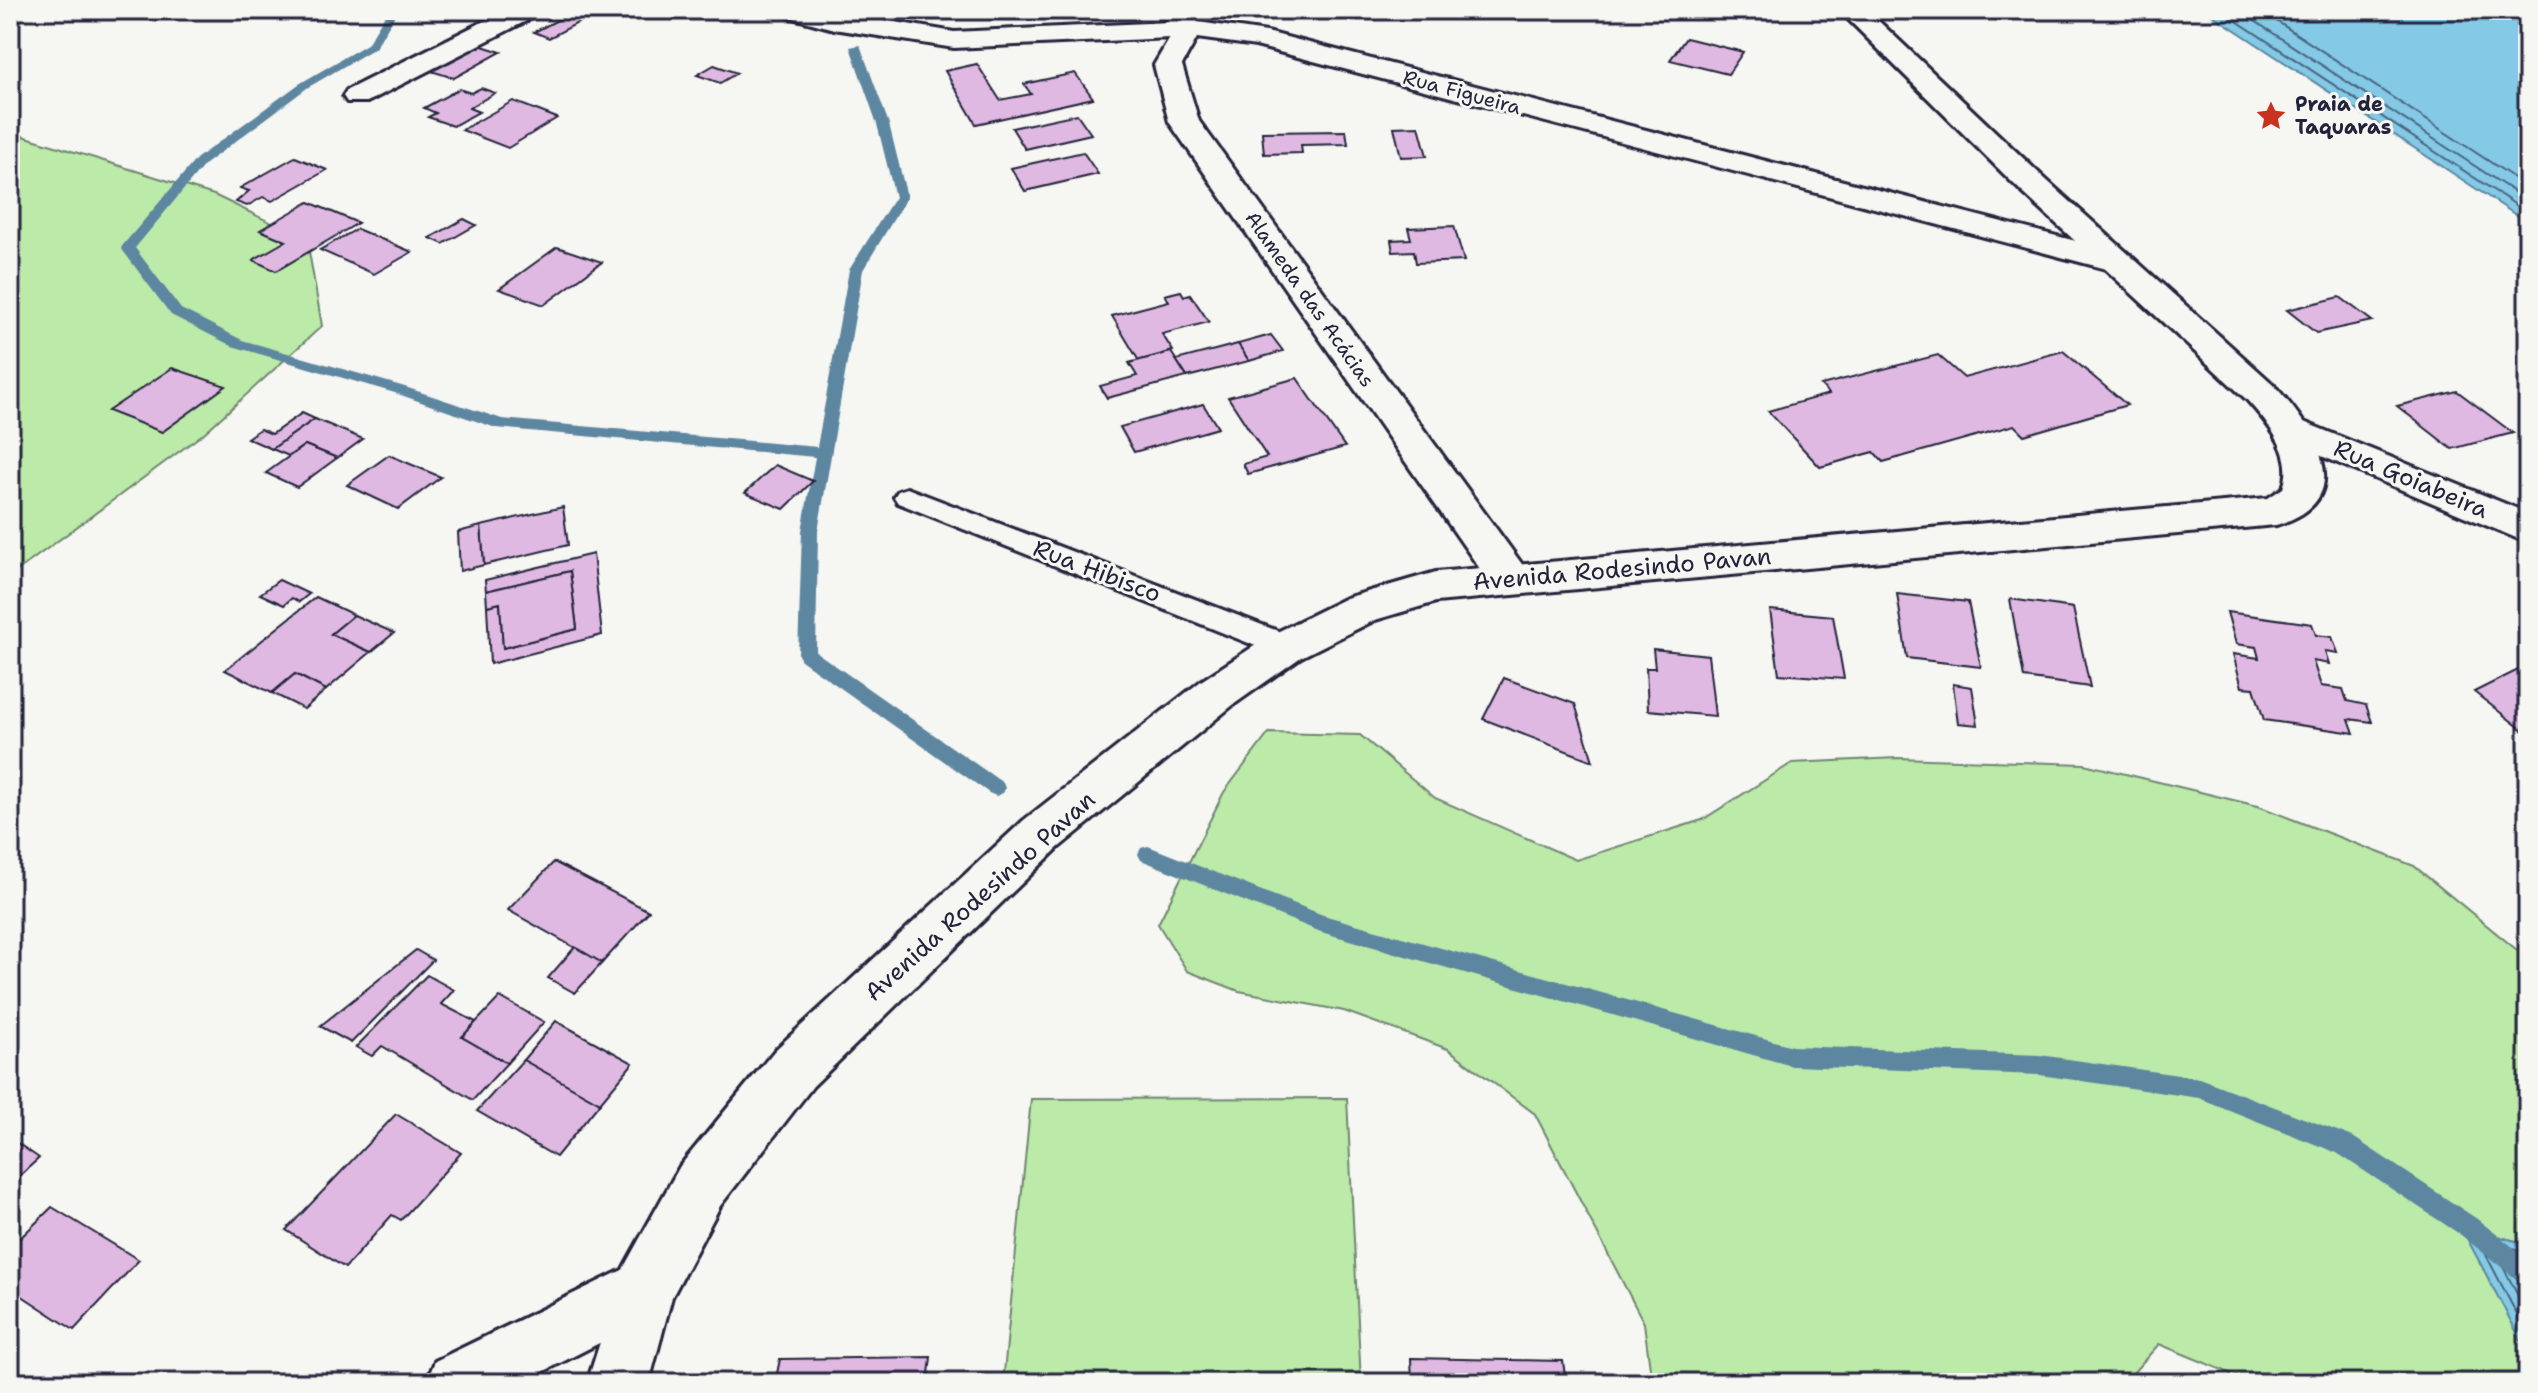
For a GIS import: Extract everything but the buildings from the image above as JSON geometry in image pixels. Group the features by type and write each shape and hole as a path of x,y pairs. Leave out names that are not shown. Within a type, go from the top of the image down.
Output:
{"street":[{"path":"357,96 527,10"},
{"name":"Rua Figueira","path":"795,10 834,21 954,40 1182,20 2118,262"},
{"name":"Avenida Rodesindo Pavan","path":"618,1383 645,1288 700,1186 794,1068 1041,834 1217,693 1286,646 1361,609 1436,587 2276,511 2300,495 2307,476 2294,430 2260,392 1852,10"},
{"name":"Alameda das Acácias","path":"1182,20 1168,65 1184,122 1509,578"},
{"name":"Rua Goiabeira","path":"2294,430 2528,529"},
{"path":"457,1383 645,1288"}],"lane":[{"name":"Rua Hibisco","path":"907,497 1286,646"}],"green space":[{"path":"10,132 214,195 307,240 322,326 203,434 10,576"},
{"path":"1269,733 1360,735 1435,798 1576,860 1702,820 1792,763 1897,758 2084,764 2258,806 2414,866 2528,959 2528,1244 2462,1228 2528,1351 2528,1383 2254,1383 2159,1344 2124,1383 1652,1383 1644,1323 1535,1114 1448,1049 1344,1011 1239,991 1187,971 1158,924 1224,792"},
{"path":"1347,1098 1361,1383 1003,1383 1031,1099"}],"water":[{"path":"2205,10 2528,10 2528,223"},
{"path":"2461,1227 2528,1244 2528,1351 2523,1344"}],"waterway":[{"path":"393,10 371,46 303,86 201,161 128,248 176,312 237,343 400,390 501,424 824,453"},
{"path":"877,17 882,10"},
{"path":"824,453 856,270 901,197 883,124 856,47"},
{"path":"824,453 810,531 807,655 996,788"},
{"path":"1148,854 1321,923 1792,1056 2040,1065 2199,1088 2345,1145 2469,1227 2528,1274"}],"place":[{"name":"Praia de Taquaras","path":"2271,116"}]}
